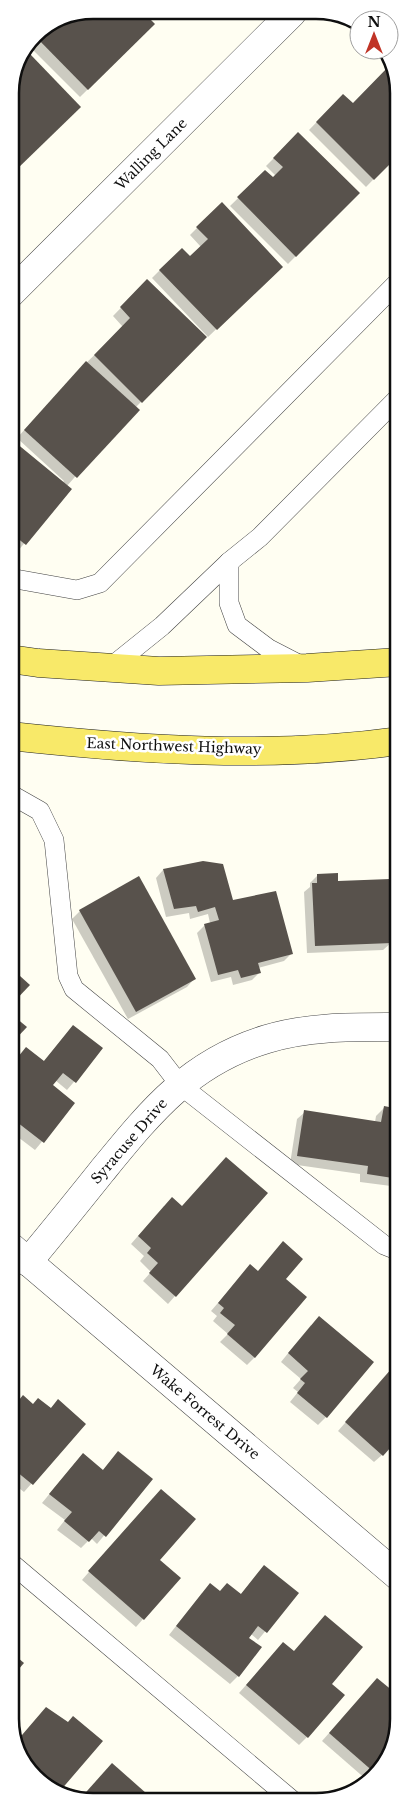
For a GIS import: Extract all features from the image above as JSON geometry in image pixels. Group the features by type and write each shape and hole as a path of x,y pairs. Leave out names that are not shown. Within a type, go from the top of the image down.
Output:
{"main road":[{"path":"19,660 159,671 307,668 390,663"},
{"name":"East Northwest Highway","path":"19,737 131,747 217,751 315,748 390,740"}],"street":[{"name":"Walling Lane","path":"19,285 286,19"},
{"name":"Syracuse Drive","path":"19,1254 146,1118 180,1085 225,1055 268,1038 317,1029 390,1027"},
{"name":"Wake Forrest Drive","path":"19,1254 390,1570"}],"lane":[{"path":"19,580 77,590 100,583 390,290"},
{"path":"111,667 162,626 229,562 260,537 390,406"},
{"path":"229,562 229,603 237,625 269,649 307,668"},
{"path":"19,799 40,811 54,840 68,976 74,989 160,1060 180,1085 384,1245 390,1247"},
{"path":"19,1570 284,1793"}],"building":[{"path":"150,19 155,24 88,90 40,41 56,29 79,20"},
{"path":"30,54 81,107 19,167 19,88 21,74"},
{"path":"386,69 390,83 390,164 374,180 316,122 343,94 353,103"},
{"path":"298,132 360,193 296,257 237,197 265,170 273,177 283,167 273,158"},
{"path":"222,202 283,267 217,330 159,270 182,248 190,256 208,239 196,227"},
{"path":"147,279 207,337 142,403 94,355 130,318 120,307"},
{"path":"86,361 140,410 77,478 24,430"},
{"path":"19,445 72,489 26,545 19,540"},
{"path":"203,861 223,864 233,900 276,891 293,954 258,963 261,973 241,978 238,970 218,975 204,924 219,920 215,907 198,912 196,906 174,909 163,869"},
{"path":"338,873 338,881 390,879 390,943 315,946 312,883 317,883 317,874"},
{"path":"139,876 196,979 136,1012 79,910"},
{"path":"19,975 30,985 19,997"},
{"path":"19,1020 27,1027 19,1035"},
{"path":"73,1025 103,1048 76,1083 63,1073 53,1085 75,1103 44,1143 19,1124 19,1056 26,1047 44,1061"},
{"path":"384,1106 390,1107 390,1178 367,1174 368,1166 297,1156 304,1110 381,1122"},
{"path":"226,1157 268,1193 176,1297 149,1273 158,1263 147,1253 151,1248 138,1236 172,1197 182,1206"},
{"path":"283,1241 303,1259 286,1279 307,1297 255,1358 227,1334 235,1325 220,1313 224,1308 218,1303 250,1264 258,1271"},
{"path":"319,1316 374,1362 327,1418 297,1393 305,1383 300,1379 308,1371 288,1353"},
{"path":"390,1370 390,1448 383,1456 345,1422"},
{"path":"23,1395 33,1404 38,1398 51,1408 58,1399 86,1424 33,1485 19,1474 19,1400"},
{"path":"118,1451 153,1479 106,1537 99,1531 89,1542 64,1521 72,1512 49,1494 83,1453 103,1470"},
{"path":"161,1489 196,1519 160,1560 181,1578 144,1620 88,1571"},
{"path":"264,1565 299,1593 267,1633 258,1626 249,1638 262,1647 239,1677 176,1626 210,1583 220,1591 227,1583 241,1594"},
{"path":"325,1615 363,1647 332,1684 345,1695 308,1738 246,1685 283,1642 294,1651"},
{"path":"19,1659 24,1663 19,1669"},
{"path":"377,1678 390,1689 388,1738 378,1760 370,1769 329,1733"},
{"path":"46,1707 68,1722 73,1716 103,1741 64,1787 48,1778 31,1760 26,1752 21,1736"},
{"path":"112,1763 146,1793 93,1793 86,1792"}]}
